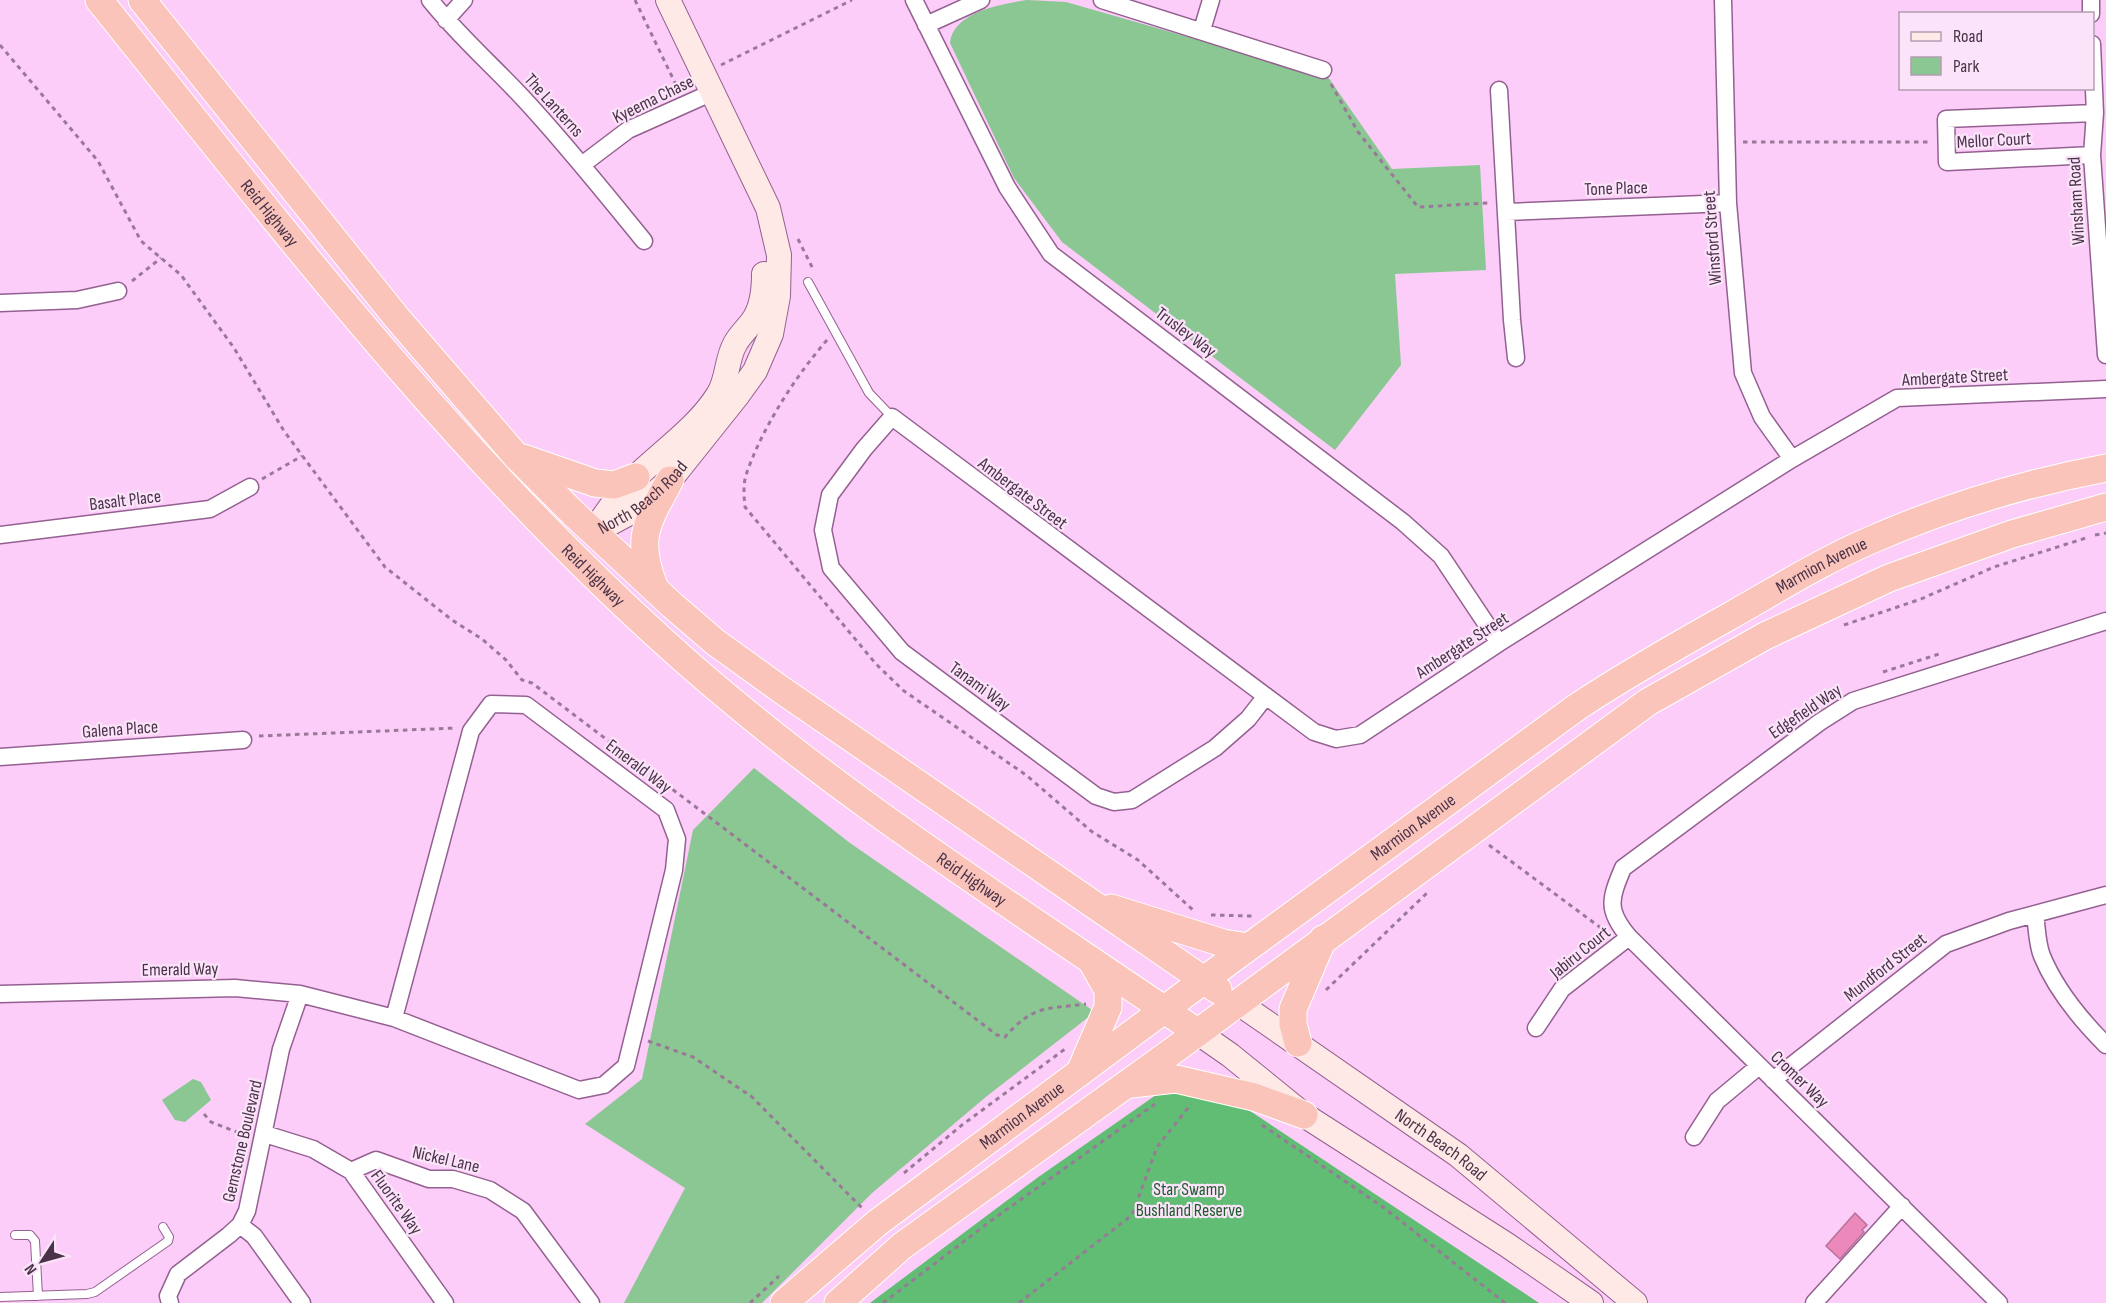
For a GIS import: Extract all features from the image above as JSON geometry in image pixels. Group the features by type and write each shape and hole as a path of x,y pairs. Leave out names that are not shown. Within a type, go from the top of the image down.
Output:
{"highway":[{"name":"Reid Highway","path":"99,0 377,345 513,496 570,554 665,643 774,734 880,813 1197,1032"},
{"name":"Reid Highway","path":"142,0 397,318 516,456 656,590 716,642 1083,899 1237,1002"},
{"path":"516,456 595,483 614,485 636,477"},
{"name":"Marmion Avenue","path":"784,1303 877,1223 1248,947 1603,690 1806,572 1870,540 1935,515 2008,491 2106,468"},
{"path":"656,590 643,548 647,527 670,480"},
{"path":"513,496 594,532 612,570 643,606 665,643"},
{"name":"Marmion Avenue","path":"838,1303 902,1246 1648,702 1765,636 1889,578 2012,534 2106,507"},
{"path":"1083,899 1223,943 1248,947"},
{"path":"1298,1043 1293,1024 1293,1009 1323,938"},
{"path":"1080,1072 1108,1006 1108,990 1091,959"},
{"path":"1124,1085 1148,1080 1176,1079 1254,1097 1304,1115"}],"main road":[{"name":"North Beach Road","path":"594,532 635,510 670,480 755,371 771,334 778,296 778,255 768,208 650,0"},
{"name":"North Beach Road","path":"594,532 609,507 636,477 699,418 718,396 725,382 733,348 740,334 753,321 764,286 762,247 754,215 702,91 668,0"},
{"name":"North Beach Road","path":"1237,1002 1458,1155 1635,1303"},
{"path":"1197,1032 1224,1050 1304,1115 1508,1245 1591,1303"}],"street":[{"name":"The Lanterns","path":"430,0 446,20 522,97 557,140 583,164 644,241"},
{"path":"446,20 464,0"},
{"name":"Trusley Way","path":"914,0 1007,188 1051,254 1403,522 1441,556 1499,643"},
{"path":"926,25 981,0"},
{"path":"1102,0 1323,70"},
{"path":"1202,30 1211,0"},
{"name":"Winsford Street","path":"1723,0 1728,203 1743,373 1762,417 1792,459"},
{"path":"1499,90 1516,358"},
{"name":"Winsham Road","path":"2094,90 2092,155 2106,355"},
{"name":"Kyeema Chase","path":"583,164 628,130 702,91"},
{"name":"Mellor Court","path":"2092,155 1947,162 1946,119 2095,113"},
{"name":"Tone Place","path":"1506,207 1728,203"},
{"path":"0,303 77,300 118,291"},
{"name":"Ambergate Street","path":"892,417 1314,732 1336,739 1360,735 1499,643 1792,459 1897,398 2106,389"},
{"name":"Tanami Way","path":"892,417 864,449 830,495 823,530 831,568 902,652 1096,796 1114,802 1132,800 1215,748 1248,719 1266,696"},
{"name":"Basalt Place","path":"0,535 210,509 250,487"},
{"name":"Edgefield Way","path":"1623,868 1820,722 1853,701 2106,621"},
{"name":"Emerald Way","path":"0,993 236,988 300,994 394,1018 579,1090 604,1085 626,1066 674,870 677,839 666,810 526,705 491,704 471,731 394,1018"},
{"name":"Galena Place","path":"0,757 243,740"},
{"name":"Cromer Way","path":"1623,868 1611,897 1615,921 2000,1303"},
{"name":"Mundford Street","path":"1773,1080 1946,944 2035,914 2106,895"},
{"path":"2035,914 2042,955 2054,980 2072,1008 2106,1045"},
{"name":"Jabiru Court","path":"1536,1028 1562,989 1629,937"},
{"name":"Gemstone Boulevard","path":"170,1303 168,1296 178,1274 240,1225 247,1211 282,1049 300,994"},
{"path":"1694,1137 1717,1101 1759,1066"},
{"name":"Fluorite Way","path":"265,1134 313,1149 351,1171 445,1303"},
{"name":"Nickel Lane","path":"351,1171 375,1160 429,1179 453,1179 490,1190 523,1211 591,1303"},
{"path":"1814,1303 1902,1206"},
{"path":"240,1225 254,1236 302,1303"}],"lane":[{"path":"808,282 869,393 892,417"},
{"path":"0,1297 95,1292 168,1241 169,1237 163,1227"},
{"path":"15,1236 30,1235 35,1240 38,1296"}],"path":[{"path":"634,0 702,91 852,0"},
{"path":"0,45 98,161 141,241 181,275 234,348 302,456 385,567 452,620 482,639 506,660 522,680 542,690 997,1035 1005,1037 1019,1021 1036,1010 1091,1004 1087,1012"},
{"path":"1323,70 1358,132 1418,207 1506,207"},
{"path":"1727,142 1947,142"},
{"path":"118,291 161,258"},
{"path":"250,487 302,456"},
{"path":"1842,626 1921,599 1994,567 2106,533"},
{"path":"243,740 263,735 452,728 471,731"},
{"path":"1485,842 1600,928 1604,926"},
{"path":"1319,996 1430,890"},
{"path":"632,1035 693,1057 752,1097 864,1210"},
{"path":"899,1178 927,1153 1070,1044"},
{"path":"1019,1303 1132,1215 1157,1147 1196,1098"},
{"path":"883,1303 992,1220 1159,1101"},
{"path":"204,1114 211,1122 242,1134"},
{"path":"1256,1120 1383,1207 1505,1303"}],"green space":[{"path":"1027,0 1066,2 1328,77 1392,169 1480,165 1486,270 1395,274 1401,365 1335,450 1062,242 1014,178 950,43 953,32 969,17 992,7"},
{"path":"754,768 850,843 1095,1012 987,1096 872,1193 762,1303 624,1303 685,1188 585,1124 642,1079 693,830"},
{"path":"193,1079 201,1082 211,1100 185,1122 175,1120 162,1100"},
{"name":"Star Swamp Bushland Reserve","path":"1191,1092 1241,1105 1539,1303 870,1303 1037,1178 1156,1095"}],"building":[{"path":"1855,1213 1867,1225 1862,1230 1864,1232 1840,1259 1826,1246"}]}
